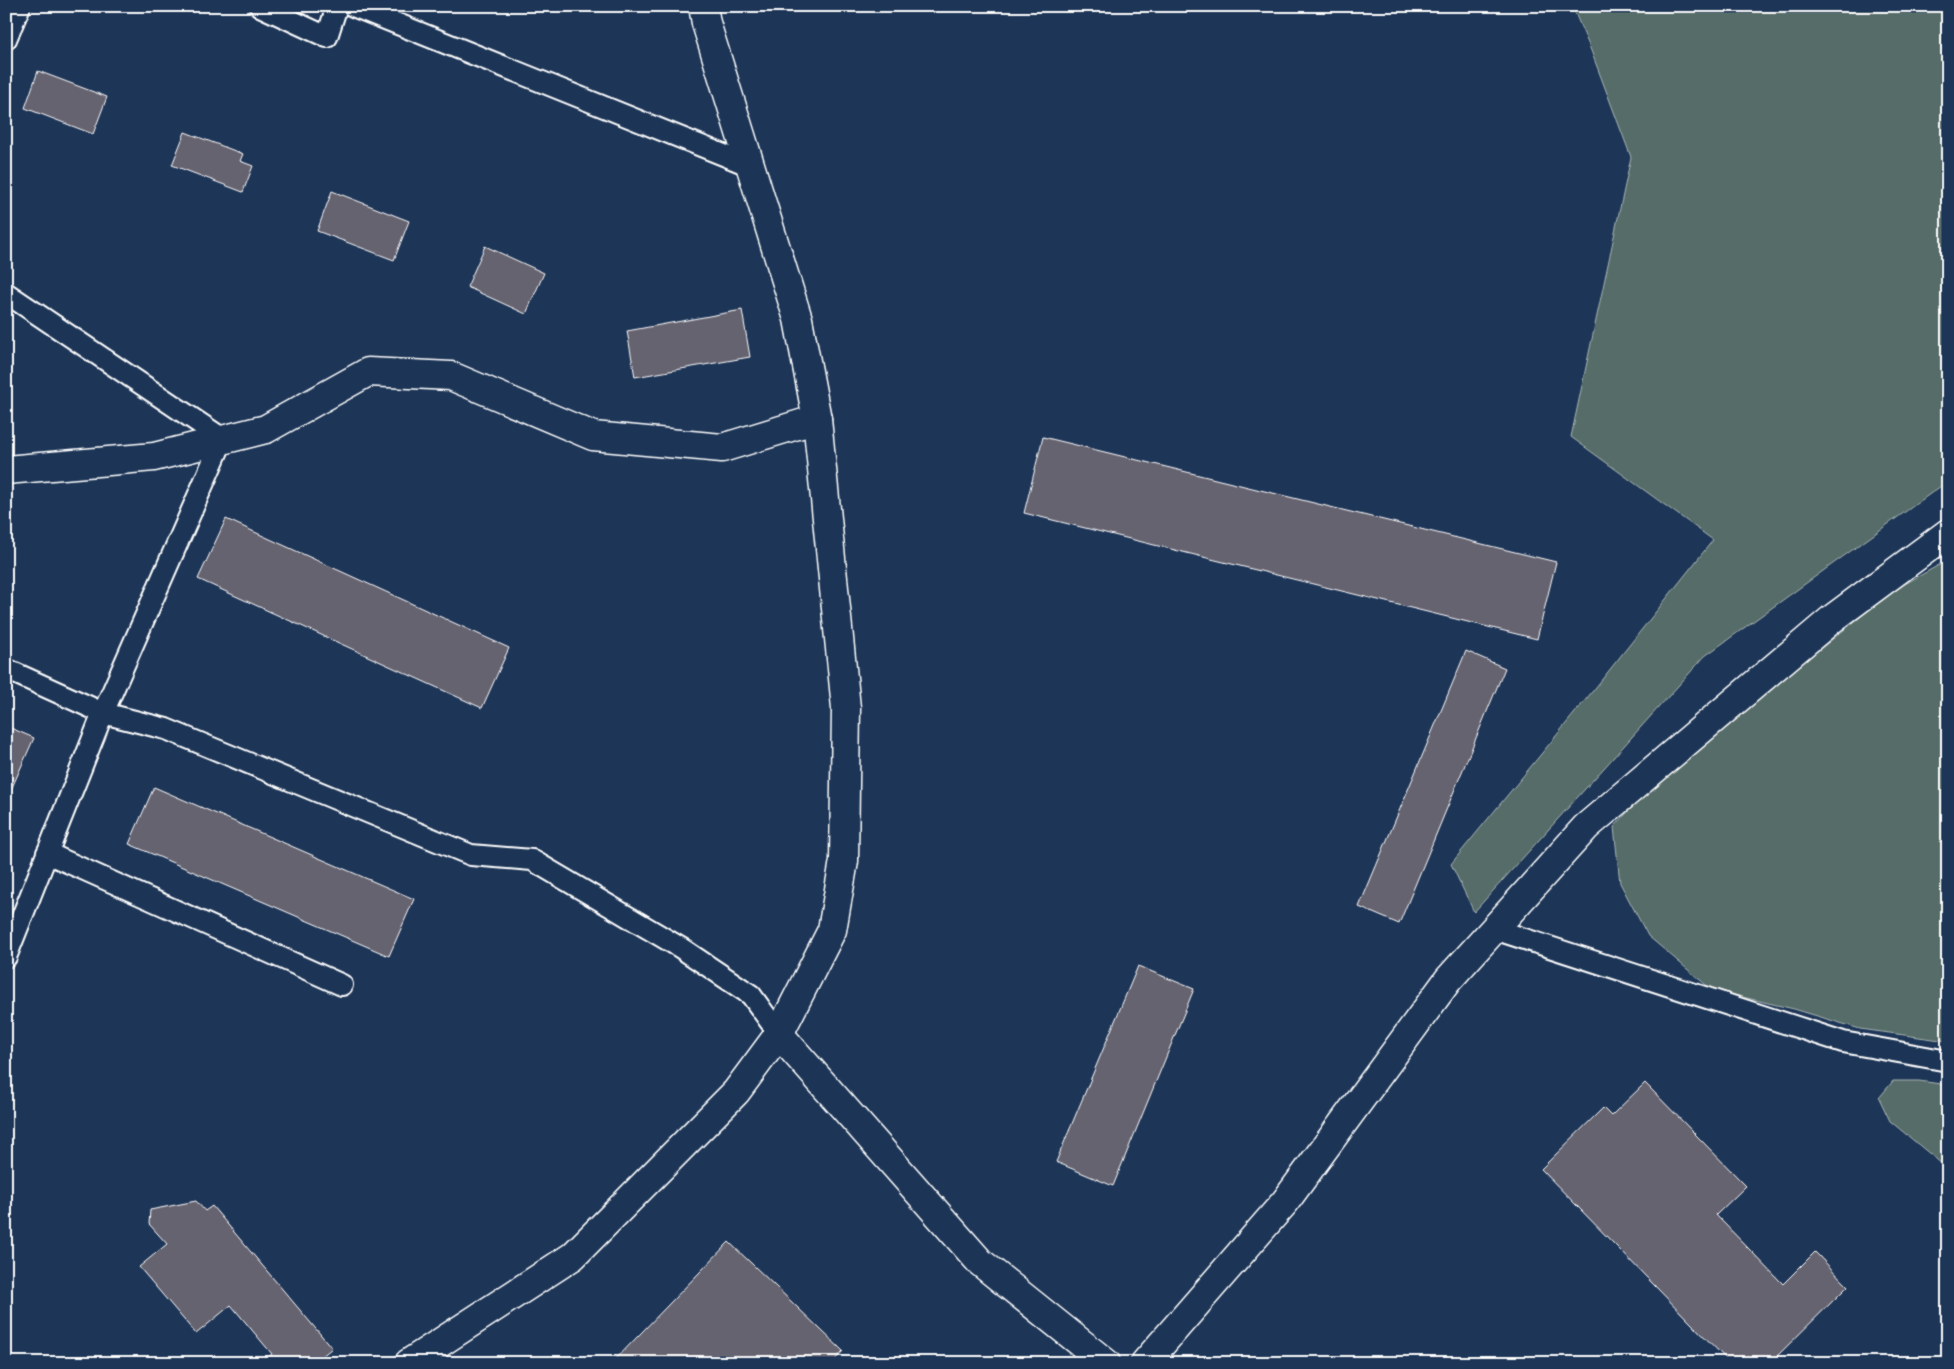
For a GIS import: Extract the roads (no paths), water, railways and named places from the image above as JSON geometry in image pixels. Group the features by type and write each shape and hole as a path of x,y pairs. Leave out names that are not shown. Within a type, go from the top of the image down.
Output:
{"street":[{"path":"409,1363 573,1256 736,1092 779,1034 832,930 844,861 846,708 817,419 798,319 706,23 704,6"},
{"path":"6,470 154,456 266,429 368,372 451,376 593,436 722,448 817,419"},
{"path":"1145,1363 1285,1202 1448,980 1586,827 1832,619 1948,532"},
{"path":"779,1034 980,1262 1106,1363"}],"lane":[{"path":"6,39 20,6"},
{"path":"260,6 327,37 337,6"},
{"path":"353,6 750,166"},
{"path":"6,293 223,439 102,713 6,957"},
{"path":"6,669 102,713 166,729 471,855 532,860 681,948 751,995 779,1034"},
{"path":"47,853 342,985"},
{"path":"1494,929 1843,1042 1948,1061"}]}
